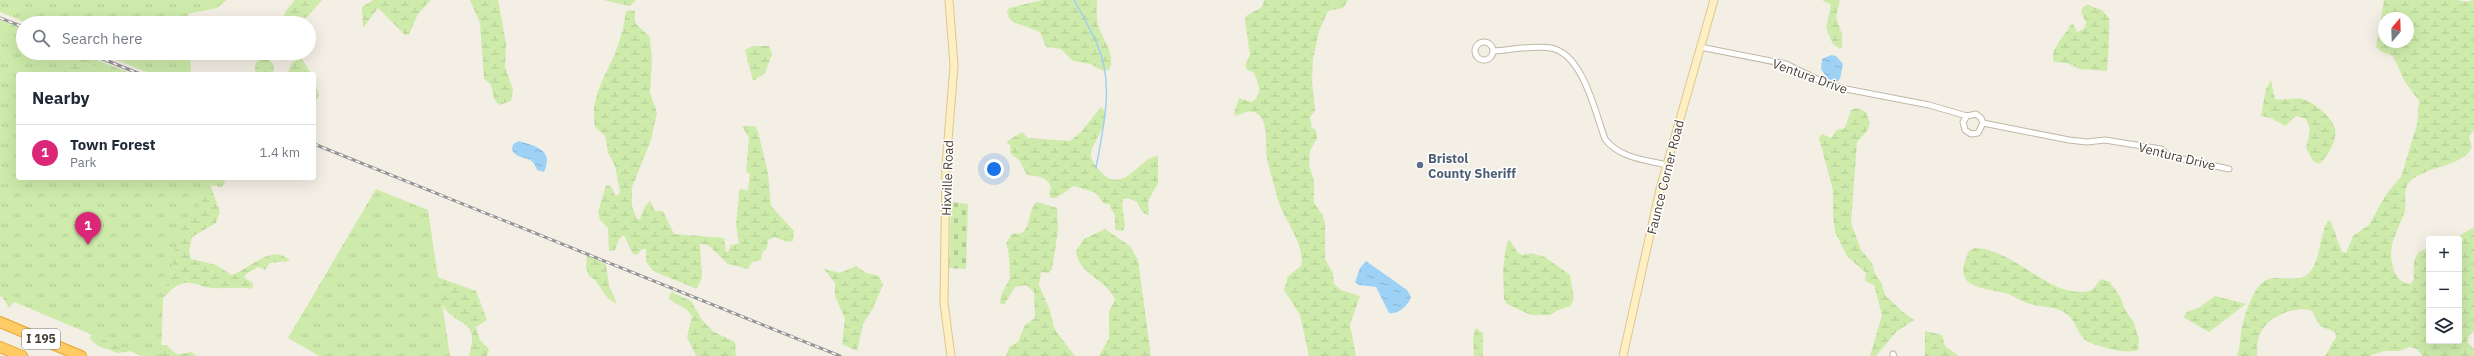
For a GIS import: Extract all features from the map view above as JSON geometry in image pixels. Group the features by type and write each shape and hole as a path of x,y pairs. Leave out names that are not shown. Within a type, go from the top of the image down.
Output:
{"highway":[{"name":"I 195","path":"0,322 80,356"},
{"name":"I 195","path":"0,347 22,356"}],"main road":[{"name":"Hixville Road","path":"949,0 954,66 947,159 944,302 951,356"},
{"name":"Faunce Corner Road","path":"1623,356 1667,165 1714,0"}],"street":[{"name":"Ventura Drive","path":"1700,47 1786,64 1839,87 1929,105 1968,116 1973,114 1979,116 1983,123 2069,140 2087,142 2105,140 2161,149 2169,156 2228,168"},
{"path":"1493,51 1544,48 1562,52 1569,57 1579,72 1609,144 1623,154 1667,165"},
{"path":"1968,116 1964,120 1963,126 1969,134 1980,132 1983,123"}],"green space":[{"path":"0,0 227,0 217,8 188,14 188,16 16,16 16,19 0,12"},
{"path":"295,0 322,0 308,16 284,16 285,12"},
{"path":"373,0 431,0 418,14 409,34 405,35 378,8 363,28 362,7"},
{"path":"470,0 498,0 506,43 505,66 513,90 511,101 499,105 494,99 491,85 484,79 480,23"},
{"path":"603,0 636,0 630,6"},
{"path":"1043,0 1097,0 1098,25 1110,53 1111,64 1109,70 1104,71 1090,64 1073,61 1061,49 1046,47 1040,32 1013,22 1009,18 1007,11 1009,8"},
{"path":"1264,0 1348,0 1343,8 1328,11 1319,31 1313,59 1312,81 1315,111 1310,117 1312,128 1316,130 1317,138 1310,151 1309,165 1314,181 1314,203 1322,214 1325,223 1325,259 1333,273 1334,284 1341,290 1360,296 1350,325 1356,356 1309,356 1300,315 1284,290 1288,276 1301,266 1302,258 1298,241 1278,200 1267,159 1264,124 1262,119 1256,113 1250,111 1236,116 1234,113 1239,98 1252,102 1258,96 1259,88 1255,76 1253,72 1247,70 1245,65 1250,55 1245,21 1246,16 1262,7"},
{"path":"1822,0 1840,0 1836,17 1842,34 1842,47 1840,49 1833,44 1826,28 1831,5"},
{"path":"2384,0 2458,0 2464,2 2474,0 2474,130 2469,137 2472,147 2468,154 2461,159 2422,174 2414,178 2408,184 2405,192 2405,210 2392,243 2391,256 2397,277 2410,284 2414,280 2414,262 2418,254 2426,250 2426,344 2462,344 2462,236 2459,236 2474,227 2474,331 2469,336 2467,342 2474,349 2474,356 2423,356 2417,349 2410,347 2399,351 2384,351 2369,356 2325,356 2336,337 2335,332 2320,326 2312,311 2298,310 2284,313 2270,321 2265,326 2259,338 2257,356 2237,356 2245,315 2259,286 2264,281 2271,279 2299,278 2310,272 2314,266 2328,220 2331,222 2342,252 2346,253 2353,236 2369,225 2387,193 2401,177 2417,124 2419,101 2405,82 2393,56 2382,52 2376,47 2378,35 2378,48 2414,48 2414,12 2382,12"},
{"path":"2088,5 2102,10 2109,18 2107,71 2080,69 2067,63 2054,62 2053,57 2056,47 2070,25 2073,24 2077,32 2084,29 2086,22 2081,12 2083,7"},
{"path":"629,10 635,11 635,23 650,37 652,61 650,93 657,113 651,140 632,187 632,206 637,219 640,219 645,206 650,201 655,211 663,211 674,234 724,238 726,252 728,252 731,245 739,243 736,225 739,192 740,189 748,190 750,174 746,171 749,138 742,126 755,126 758,132 768,173 771,206 794,231 793,241 788,242 774,237 768,240 767,248 762,253 761,260 752,262 748,269 728,264 708,245 700,244 702,277 697,289 653,271 646,262 646,249 642,249 637,255 633,254 624,235 619,239 615,250 609,251 608,228 600,220 598,212 606,185 611,186 615,195 619,195 620,191 615,166 608,153 605,136 595,127 594,107 599,89 617,49 626,12"},
{"path":"0,20 16,26 16,60 97,60 127,72 16,72 16,76 0,76"},
{"path":"0,26 16,32 16,60 70,60 64,72 16,72 16,180 224,180 225,182 222,187 209,185 193,218 182,222 163,300 161,356 142,356 0,296"},
{"path":"753,46 769,46 772,54 765,73 753,81 745,50"},
{"path":"118,60 190,60 191,72 146,72"},
{"path":"258,60 269,60 274,65 273,72 255,72"},
{"path":"296,60 303,60 310,72 288,72 292,63"},
{"path":"85,61 112,72 79,72"},
{"path":"2271,80 2275,99 2282,100 2299,98 2312,103 2326,115 2333,124 2336,133 2335,138 2328,153 2319,164 2313,161 2306,148 2310,130 2306,119 2296,116 2285,126 2271,118 2261,116 2266,89"},
{"path":"316,86 319,95 316,101"},
{"path":"1101,107 1105,112 1104,123 1092,149 1091,156 1095,165 1108,178 1117,180 1124,178 1145,161 1152,157 1158,156 1158,183 1148,201 1149,215 1143,213 1137,202 1127,198 1123,199 1122,207 1125,224 1123,231 1115,230 1115,216 1109,204 1104,204 1096,193 1074,186 1056,198 1051,198 1049,194 1051,187 1049,183 1044,178 1027,175 1019,160 1011,154 1010,145 1006,142 1022,132 1028,138 1070,141 1081,132"},
{"path":"1857,108 1866,112 1870,123 1867,131 1857,142 1851,223 1861,250 1872,263 1875,274 1881,282 1885,295 1914,320 1896,332 1876,356 1870,356 1882,315 1874,285 1865,281 1866,273 1847,256 1835,232 1833,216 1833,190 1819,138 1822,134 1831,138 1837,130 1845,128 1851,110"},
{"path":"210,184 220,212 216,223 192,237 189,251 191,259 216,265 232,275 261,259 276,254 283,256 290,261 270,263 265,270 258,267 246,274 244,278 253,283 252,289 211,288 192,283 185,283 176,286 163,298 160,345 167,345 177,354 191,352 197,356 145,356 131,351 118,353 98,346 89,338 93,335 15,295 14,302 9,308 2,296 0,214"},
{"path":"376,189 428,210 450,356 319,356 288,338"},
{"path":"951,202 968,204 966,269 949,268"},
{"path":"1037,202 1057,208 1058,231 1052,269 1049,273 1041,272 1039,285 1049,308 1055,330 1075,356 1006,356 1009,347 1018,342 1025,325 1035,318 1034,292 1026,285 1015,287 1004,305 1000,303 1001,295 1010,278 1009,256 1006,243 1012,234 1021,233 1024,231 1032,209"},
{"path":"1105,229 1130,246 1138,260 1151,356 1099,356 1109,338 1109,311 1115,300 1107,287 1082,266 1076,251 1084,239"},
{"path":"1509,239 1518,253 1523,255 1531,253 1545,257 1570,275 1574,298 1571,306 1558,310 1551,315 1531,315 1507,304 1504,299 1503,270 1506,247"},
{"path":"1975,248 1990,250 2004,256 2063,289 2078,292 2092,290 2101,279 2110,282 2121,298 2125,310 2134,323 2139,340 2138,350 2118,351 2093,344 2083,338 2072,320 2063,312 2053,308 2032,305 2008,294 1970,284 1963,272 1964,263 1969,251"},
{"path":"587,255 606,264 609,286 617,303 608,298 593,278 589,276 586,268"},
{"path":"856,266 866,273 879,276 883,285 872,310 863,324 857,351 842,344 845,319 835,296 835,283 824,269 840,273"},
{"path":"434,276 476,291 487,320 476,327 480,340 489,349 487,356 469,356 472,344 470,330 467,326 451,315 443,306"},
{"path":"672,292 691,301 702,320 714,332 735,342 736,356 696,356 687,337 692,316 687,310 669,299"},
{"path":"2215,296 2246,304 2209,332 2183,317 2187,312 2200,307"},
{"path":"1476,328 1483,333 1483,356 1474,356 1473,338"},
{"path":"1925,331 1942,335 1945,346 1959,356 1925,356"}],"water":[{"path":"1831,55 1836,56 1843,64 1840,79 1836,82 1828,79 1821,69 1822,59"},
{"path":"519,141 536,147 545,153 547,164 544,172 537,170 535,165 529,159 515,154 512,150 513,144"},
{"path":"1366,261 1407,290 1411,297 1403,309 1389,313 1376,287 1359,285 1355,282 1360,268"}],"waterway":[{"path":"1074,0 1097,44 1105,75 1106,106 1096,168"}],"railway":[{"path":"0,18 16,24"},
{"path":"105,60 135,72"},
{"path":"316,145 840,356"}],"place":[{"name":"Bristol County Sheriff","path":"1420,165"},
{"name":"Town Forest","path":"88,245"}]}
